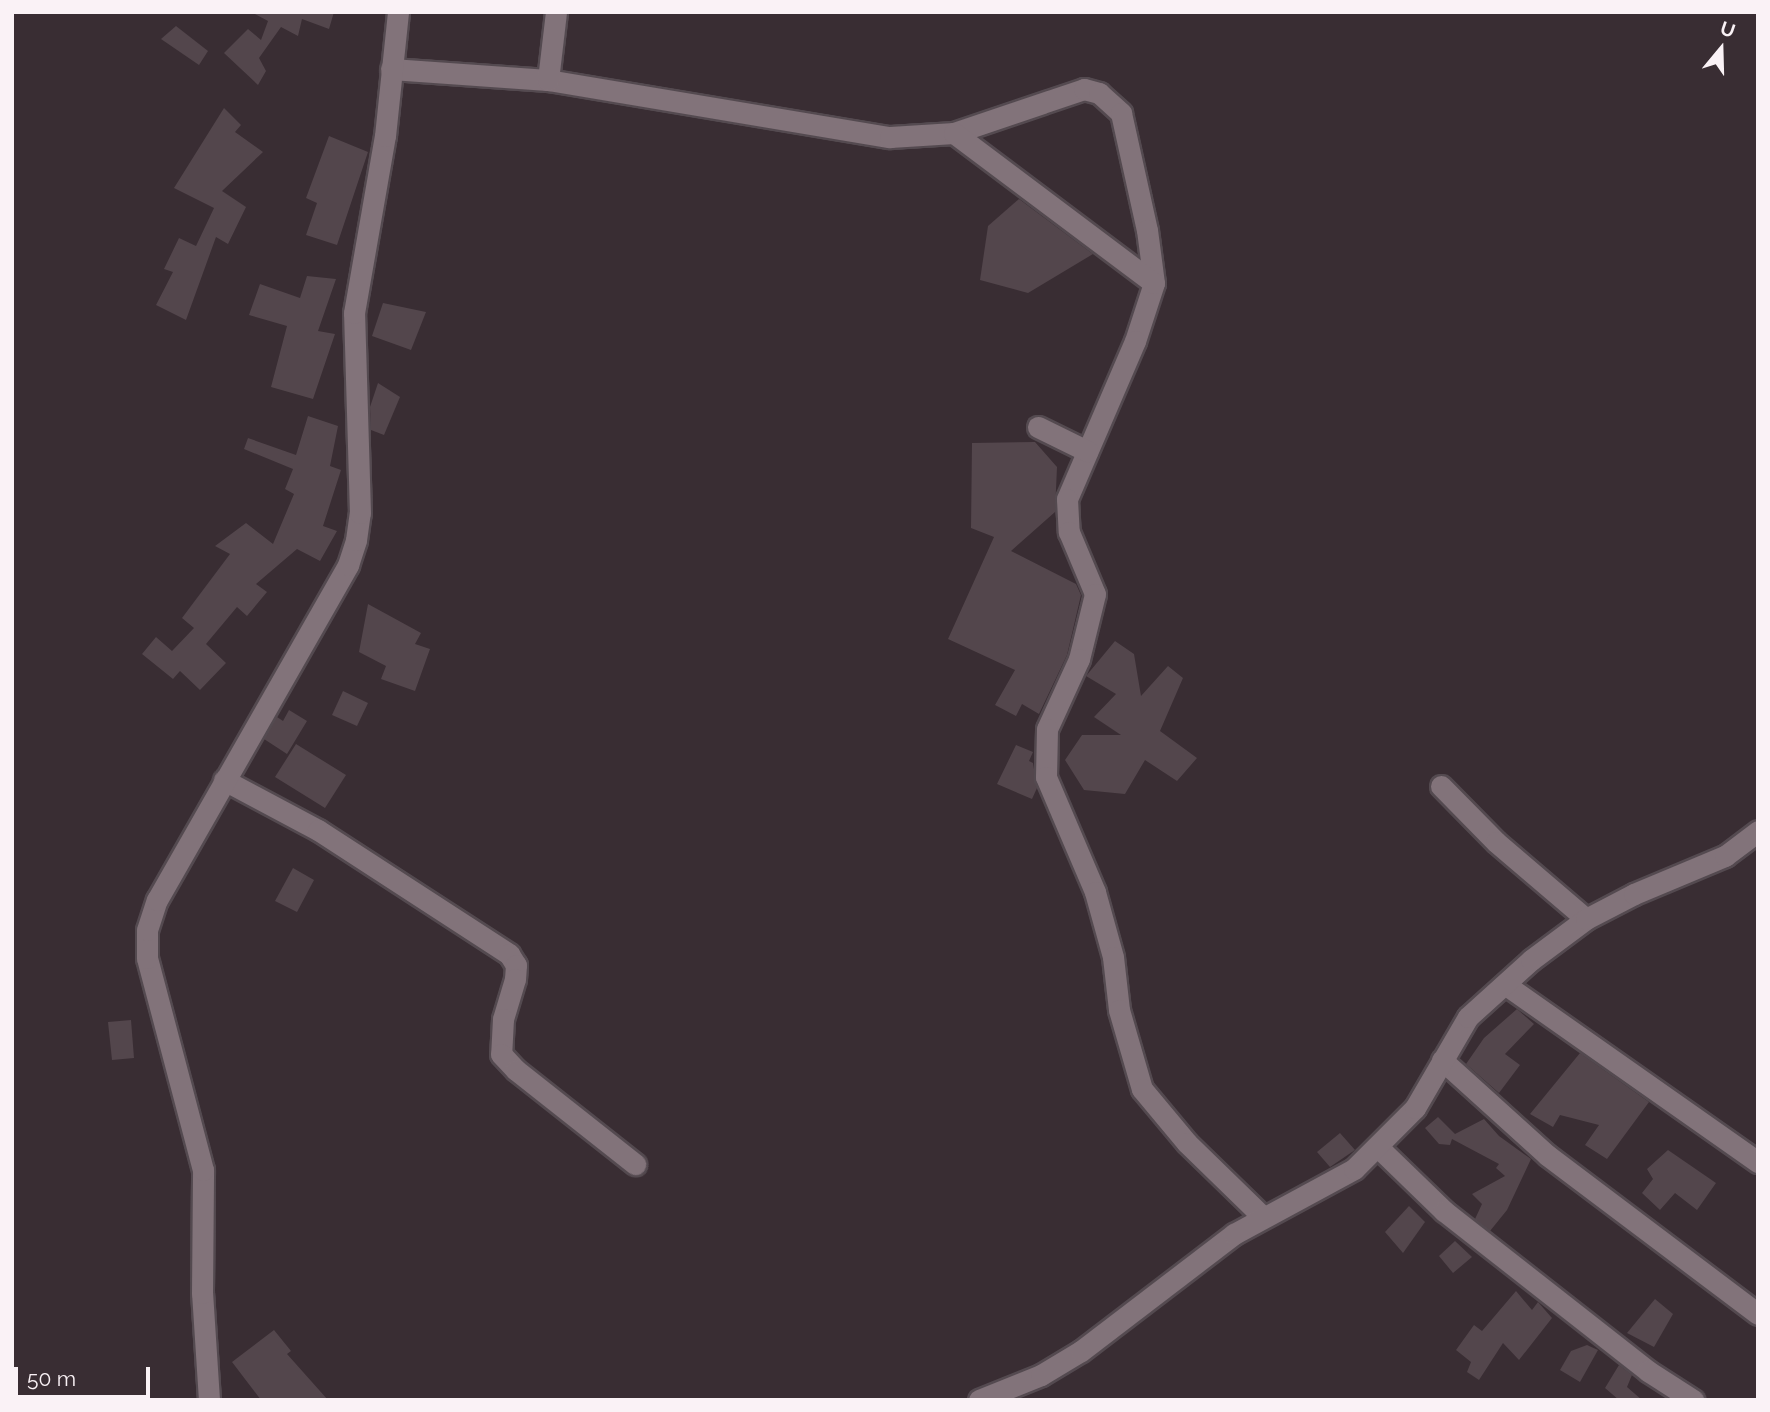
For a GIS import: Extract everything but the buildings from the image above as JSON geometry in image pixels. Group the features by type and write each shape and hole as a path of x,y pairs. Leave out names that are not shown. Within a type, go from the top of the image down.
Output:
{"street":[{"path":"203,1395 203,1170 147,958 147,930 157,900 348,565 356,540 360,513 354,313 385,136 398,12"},
{"path":"548,80 556,12"},
{"path":"391,69 548,80 890,137 954,133 1084,89 1099,93 1115,105 1127,126 1154,283 1135,341 1067,499 1069,533 1095,594 1079,659 1047,729 1046,777 1095,892 1113,957 1119,1010 1142,1089 1187,1143 1262,1216"},
{"path":"954,133 1154,283"},
{"path":"1038,427 1087,451"},
{"path":"225,780 318,830 509,954 516,965 515,979 503,1019 501,1054 516,1070 635,1164"},
{"path":"1441,786 1496,842 1586,919"},
{"path":"979,1400 1041,1375 1081,1351 1262,1216 1333,1182 1379,1148 1415,1108 1468,1017 1506,985 1586,919 1634,894 1726,856 1758,831"},
{"path":"1506,985 1758,1162"},
{"path":"1442,1060 1547,1155 1758,1314"},
{"path":"1379,1148 1444,1211 1648,1371 1693,1400"}]}
